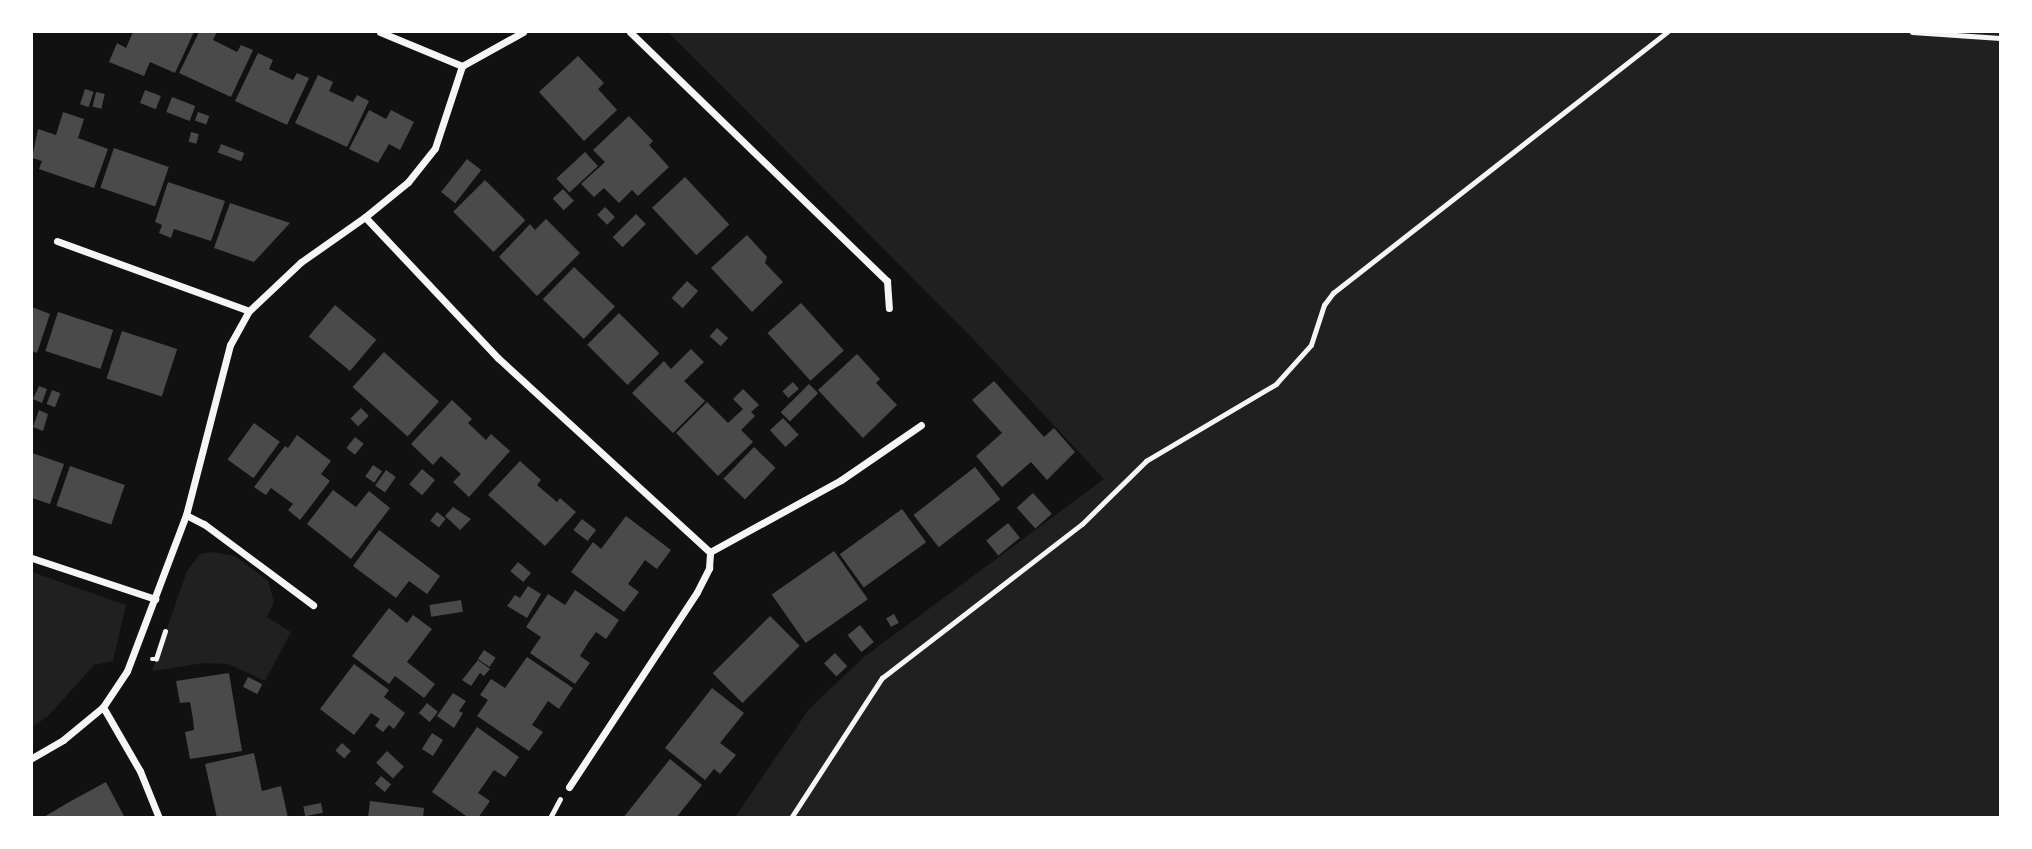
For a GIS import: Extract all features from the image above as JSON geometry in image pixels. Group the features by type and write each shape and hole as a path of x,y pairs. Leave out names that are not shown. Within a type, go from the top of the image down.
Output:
{"street":[{"path":"380,32 462,66"},
{"path":"32,758 63,740 103,707 127,671 186,515 230,345 249,311 301,262 365,217 408,182 435,148 462,66 523,32"},
{"path":"630,32 887,281 889,308"},
{"path":"365,217 498,358 710,552"},
{"path":"57,241 249,311"},
{"path":"710,552 841,480 921,425"},
{"path":"186,515 204,524 313,605"},
{"path":"569,787 697,592 709,568 710,552"},
{"path":"32,558 155,599"},
{"path":"103,707 140,771 159,817"}],"path":[{"path":"790,817 882,678 1082,524 1146,461 1276,384 1311,345 1321,312 1333,293 1667,32"},
{"path":"1912,32 2000,38"}],"shaded area":[{"path":"668,32 2000,32 2000,817 735,817 809,709 864,657 1104,479 976,342"},
{"path":"213,552 235,556 268,581 274,602 267,617 291,632 265,681 228,664 204,663 152,671 187,571 200,554"},
{"path":"32,572 126,605 113,661 94,665 48,716 32,727"}],"building":[{"path":"133,32 194,32 175,73 150,62 144,76 109,62 117,43 126,48"},
{"path":"199,32 217,32 213,40 237,52 241,45 253,50 231,97 179,73"},
{"path":"258,53 273,60 269,69 293,80 297,73 309,78 287,125 235,101"},
{"path":"578,56 604,83 598,89 617,110 584,141 539,92"},
{"path":"318,75 333,82 329,91 353,102 357,95 369,101 347,147 295,123"},
{"path":"85,89 94,92 89,107 80,104"},
{"path":"145,90 161,96 156,109 140,103"},
{"path":"96,92 105,94 101,109 93,107"},
{"path":"172,97 195,106 190,121 166,112"},
{"path":"369,110 386,119 391,110 414,122 400,150 389,144 378,163 349,149"},
{"path":"63,112 84,119 78,138 108,149 94,188 39,169 42,161 32,158 38,129 56,135"},
{"path":"198,112 209,116 206,125 195,120"},
{"path":"629,116 653,141 649,145 669,167 638,196 632,190 619,203 604,188 594,197 581,184 605,162 593,150"},
{"path":"191,132 199,134 196,144 189,142"},
{"path":"221,144 244,153 241,161 218,152"},
{"path":"114,148 169,167 155,207 100,188"},
{"path":"585,152 598,166 569,192 556,179"},
{"path":"467,159 481,170 455,203 441,192"},
{"path":"685,177 729,225 696,255 652,208"},
{"path":"485,180 525,220 493,252 453,212"},
{"path":"168,182 225,201 211,241 174,229 171,238 159,233 162,225 155,222"},
{"path":"563,189 574,201 564,210 553,199"},
{"path":"230,203 290,223 254,262 214,248"},
{"path":"605,207 615,217 607,225 597,215"},
{"path":"636,214 646,224 623,247 613,237"},
{"path":"546,219 580,253 537,296 499,257 530,224 535,230"},
{"path":"747,235 767,257 765,263 783,282 752,312 711,268"},
{"path":"574,267 615,307 584,339 543,299"},
{"path":"687,281 698,291 683,308 672,298"},
{"path":"801,303 844,351 810,381 768,333"},
{"path":"335,305 376,340 350,371 309,336"},
{"path":"32,307 50,314 37,353 32,351"},
{"path":"58,312 113,330 100,369 45,351"},
{"path":"619,313 659,353 627,385 587,345"},
{"path":"717,328 728,338 721,346 710,336"},
{"path":"122,331 177,349 162,396 107,379"},
{"path":"691,349 704,362 684,381 705,401 673,433 632,393 664,361 671,369"},
{"path":"384,352 439,402 408,436 353,387"},
{"path":"857,354 880,379 876,383 897,405 863,438 818,390"},
{"path":"994,381 1044,437 1054,428 1075,452 1047,480 1031,462 1002,487 976,456 1002,433 972,400"},
{"path":"793,382 799,389 788,398 782,391"},
{"path":"809,384 818,393 790,421 781,412"},
{"path":"39,386 47,389 42,403 33,399"},
{"path":"743,389 759,405 751,412 755,416 741,430 753,442 718,476 676,433 707,402 728,423 743,409 733,399"},
{"path":"52,390 60,393 55,407 47,404"},
{"path":"452,400 472,419 468,423 486,440 491,434 510,451 469,497 453,482 461,474 441,456 433,465 411,444"},
{"path":"361,408 369,416 358,426 350,419"},
{"path":"39,410 48,414 43,431 33,427"},
{"path":"783,418 799,435 786,447 770,430"},
{"path":"254,423 280,442 253,478 228,459"},
{"path":"297,435 331,461 321,474 330,481 300,520 288,510 293,504 271,488 266,495 254,487 285,446 288,448"},
{"path":"355,437 364,444 355,455 346,448"},
{"path":"754,447 776,468 745,499 723,479"},
{"path":"32,453 64,464 50,504 32,498"},
{"path":"520,461 541,480 537,485 557,502 560,498 576,512 545,546 488,495"},
{"path":"373,465 382,471 374,483 365,477"},
{"path":"70,466 125,485 111,525 56,506"},
{"path":"975,467 1000,499 939,547 914,515"},
{"path":"422,469 435,480 422,495 409,484"},
{"path":"386,470 396,477 385,492 375,486"},
{"path":"333,490 356,507 369,491 390,508 351,559 307,524"},
{"path":"1033,493 1052,514 1035,529 1017,508"},
{"path":"453,507 471,519 460,530 445,516"},
{"path":"902,509 926,542 864,587 840,554"},
{"path":"437,512 446,519 439,527 430,521"},
{"path":"626,516 671,550 657,569 645,560 628,584 639,592 624,612 571,572 593,542 601,549"},
{"path":"582,519 596,530 588,541 573,530"},
{"path":"1008,523 1020,538 998,555 986,541"},
{"path":"379,530 440,576 427,594 409,581 396,598 353,566"},
{"path":"834,551 868,599 806,643 772,595"},
{"path":"518,562 531,573 523,582 510,571"},
{"path":"528,586 541,594 527,618 507,606 515,595 520,598"},
{"path":"575,590 619,620 606,639 596,632 588,643 580,656 590,663 575,684 530,653 541,637 526,627 548,594 565,605"},
{"path":"461,600 463,612 431,617 429,605"},
{"path":"389,608 407,623 413,615 432,629 407,662 435,684 424,698 395,676 389,684 352,656"},
{"path":"894,614 899,623 891,627 886,618"},
{"path":"770,616 800,646 742,703 713,673"},
{"path":"860,625 874,642 861,652 848,635"},
{"path":"484,650 496,658 489,667 478,659"},
{"path":"835,653 847,666 836,676 824,663"},
{"path":"527,657 573,688 559,709 548,701 532,725 543,732 529,751 477,716 488,700 480,695 491,679 505,688"},
{"path":"478,660 490,669 484,676 480,673 471,686 462,680"},
{"path":"354,664 389,690 384,697 405,713 394,729 389,725 383,732 375,726 380,719 371,713 354,735 320,709"},
{"path":"229,673 242,751 190,759 185,732 194,730 190,702 180,703 176,681"},
{"path":"248,677 262,684 257,694 243,687"},
{"path":"712,688 744,713 720,743 736,755 720,774 714,769 705,780 665,748"},
{"path":"453,693 466,701 459,711 463,713 454,728 437,716"},
{"path":"427,703 438,712 430,722 419,713"},
{"path":"477,727 519,757 505,777 494,770 478,793 490,801 478,818 469,818 432,792"},
{"path":"432,733 443,740 433,756 422,749"},
{"path":"342,743 351,751 344,758 335,750"},
{"path":"387,751 404,767 393,778 376,763"},
{"path":"254,753 262,791 281,786 288,818 217,818 205,764"},
{"path":"670,759 702,785 676,818 623,818"},
{"path":"381,776 391,784 385,792 375,784"},
{"path":"106,782 125,818 42,818 71,801"},
{"path":"370,801 424,808 423,818 368,818"},
{"path":"321,803 323,813 305,816 303,806"}]}
